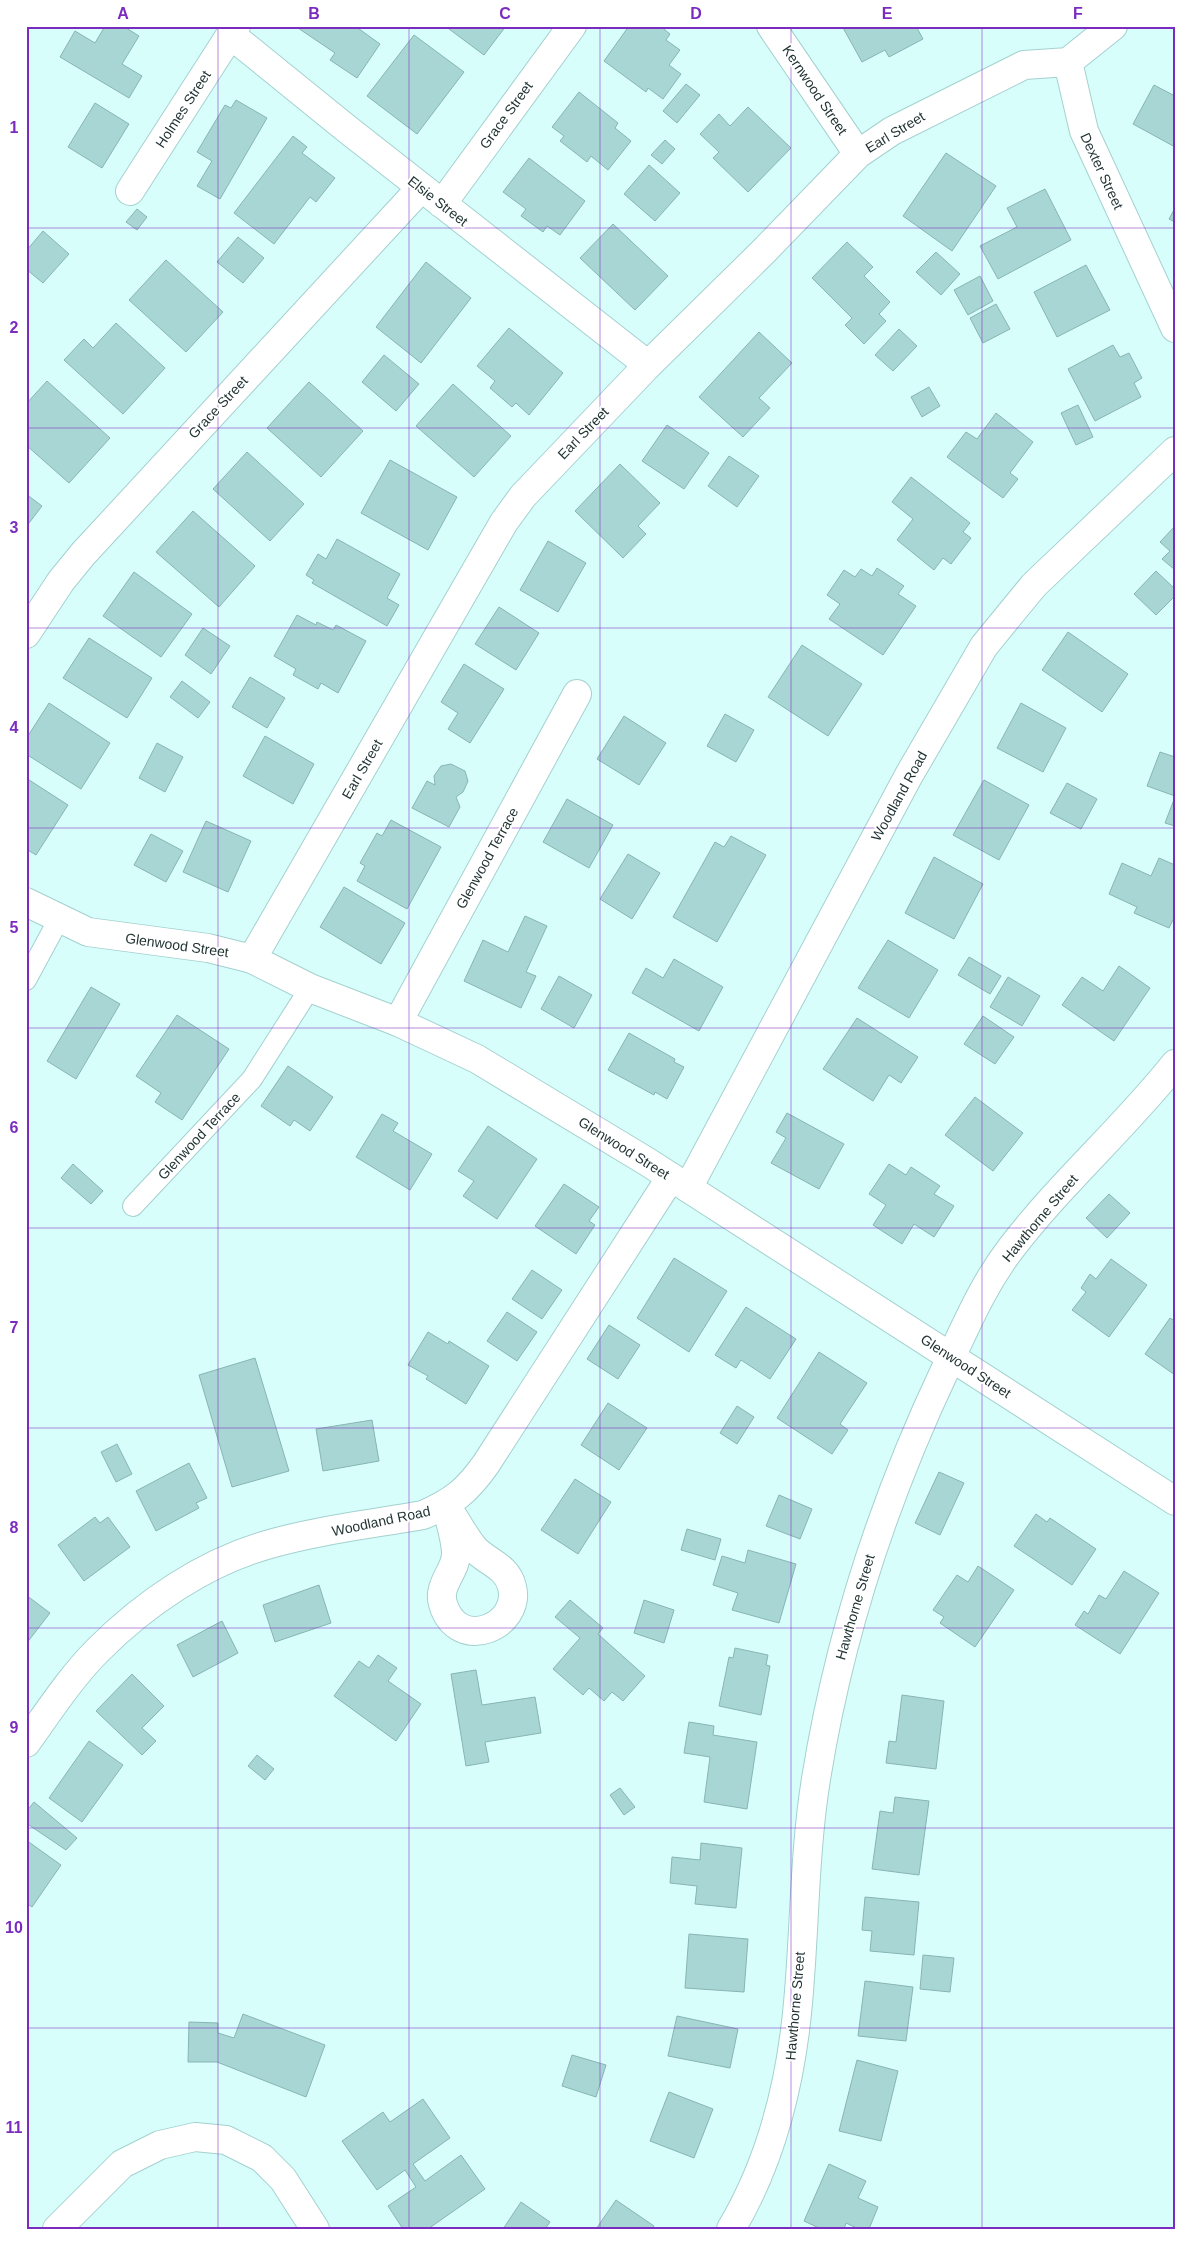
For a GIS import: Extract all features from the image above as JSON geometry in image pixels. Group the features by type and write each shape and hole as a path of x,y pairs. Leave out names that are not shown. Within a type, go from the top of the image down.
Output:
{"street":[{"name":"Grace Street","path":"26,634 61,581 83,554 432,196 572,26"},
{"name":"Kernwood Street","path":"771,26 858,154"},
{"path":"1068,62 1113,26"},
{"name":"Elsie Street","path":"234,30 432,196 648,365"},
{"name":"Holmes Street","path":"130,191 234,30"},
{"name":"Earl Street","path":"252,959 513,508 648,365 858,154 900,127 1024,65 1068,62"},
{"name":"Dexter Street","path":"1068,62 1084,131 1175,328"},
{"name":"Woodland Road","path":"26,1743 59,1697 97,1651 140,1611 181,1583 226,1560 270,1544 423,1515 446,1505 469,1486 679,1183 909,775 984,646 1034,585 1175,451"},
{"name":"Glenwood Terrace","path":"398,1022 577,694"},
{"name":"Glenwood Street","path":"26,902 88,932 208,948 252,959 310,988 398,1022 499,1071 952,1356 1175,1501"},
{"name":"Hawthorne Street","path":"731,2229 741,2212 768,2150 788,2080 798,2003 808,1832 824,1731 840,1658 868,1559 889,1498 918,1426 952,1356 972,1308 1012,1247 1150,1096 1175,1064"},
{"path":"57,2229 122,2164 160,2145 195,2137 226,2140 262,2158 282,2180 315,2229"}],"lane":[{"path":"26,980 59,919"},
{"name":"Glenwood Terrace","path":"133,1206 252,1079 310,988"}],"building":[{"path":"105,26 123,26 139,36 122,64 142,76 129,98 60,57 75,31 95,43"},
{"path":"295,26 355,26 380,44 357,78 330,60 335,53"},
{"path":"445,26 506,26 484,55"},
{"path":"629,26 660,26 670,34 666,40 680,50 669,65 681,74 663,99 648,88 646,92 604,61"},
{"path":"842,26 916,26 923,39 889,57 885,50 862,62"},
{"path":"414,35 464,72 417,134 367,96"},
{"path":"686,84 700,95 677,123 663,111"},
{"path":"1154,85 1175,96 1175,147 1133,124"},
{"path":"579,92 618,123 615,128 631,141 608,170 591,156 587,162 560,141 564,136 552,127"},
{"path":"236,100 267,118 220,199 197,186 212,161 197,152 225,105 231,108"},
{"path":"95,103 129,124 102,168 68,147"},
{"path":"748,107 791,148 748,192 713,158 719,152 700,134 719,114 730,126"},
{"path":"293,136 307,147 302,153 335,178 316,202 310,197 274,244 234,213"},
{"path":"665,140 675,149 662,164 651,155"},
{"path":"946,153 996,186 952,251 903,216"},
{"path":"529,158 585,201 560,235 547,226 543,232 521,216 526,209 503,192"},
{"path":"649,165 680,193 655,221 624,194"},
{"path":"1045,189 1071,240 998,279 980,246 1017,227 1007,208"},
{"path":"1175,208 1175,222 1169,219"},
{"path":"137,209 147,217 137,230 126,222"},
{"path":"613,224 668,276 635,310 580,258"},
{"path":"43,231 69,254 43,283 26,269 26,251"},
{"path":"238,237 264,258 243,283 217,262"},
{"path":"847,242 873,267 864,276 890,302 879,314 886,321 864,344 845,325 852,318 812,278"},
{"path":"936,252 960,274 941,295 916,272"},
{"path":"166,260 223,312 186,352 129,300"},
{"path":"426,262 471,298 421,363 376,327"},
{"path":"1086,265 1110,310 1057,337 1034,292"},
{"path":"980,276 993,301 968,315 954,290"},
{"path":"996,304 1010,329 983,343 970,318"},
{"path":"116,323 165,368 123,414 64,360 84,339 93,348"},
{"path":"509,328 563,373 529,415 516,403 512,407 490,388 495,381 477,366"},
{"path":"899,329 917,346 893,371 875,355"},
{"path":"759,332 792,363 759,398 770,408 743,437 699,397"},
{"path":"1113,345 1120,357 1129,353 1142,378 1134,383 1141,397 1095,421 1068,369"},
{"path":"384,355 419,384 396,411 362,382"},
{"path":"47,381 110,438 69,483 26,445 26,404"},
{"path":"309,382 363,431 321,477 267,428"},
{"path":"453,384 511,436 474,477 416,426"},
{"path":"929,387 940,406 922,417 911,397"},
{"path":"1078,405 1093,437 1076,445 1061,413"},
{"path":"996,413 1033,442 1010,473 1018,479 1003,498 947,457 966,432 977,439"},
{"path":"667,425 709,453 684,489 642,461"},
{"path":"247,452 304,504 270,541 213,489"},
{"path":"729,456 759,476 737,507 708,486"},
{"path":"390,460 457,497 428,550 361,513"},
{"path":"620,464 660,503 638,526 646,534 623,558 575,511"},
{"path":"911,477 970,523 963,532 971,538 951,564 943,558 934,570 897,540 913,519 892,502"},
{"path":"26,494 42,506 26,527"},
{"path":"193,511 255,566 219,607 156,552"},
{"path":"1175,526 1175,570 1162,559 1170,551 1160,542"},
{"path":"337,539 400,574 387,598 399,605 387,626 312,583 314,580 306,575 318,554 326,559"},
{"path":"548,541 586,563 558,612 520,590"},
{"path":"877,568 904,586 898,594 916,606 883,655 829,619 840,604 827,595 844,570 855,577 861,569 872,576"},
{"path":"1156,571 1175,589 1175,596 1156,615 1134,594"},
{"path":"134,572 192,614 161,657 103,616"},
{"path":"499,607 539,633 516,670 475,644"},
{"path":"297,615 316,625 317,622 333,630 336,625 366,641 338,693 321,683 318,689 293,675 296,669 274,656"},
{"path":"203,628 230,646 211,674 185,655"},
{"path":"1068,632 1128,674 1102,712 1042,670"},
{"path":"89,638 152,678 127,718 63,678"},
{"path":"802,645 862,684 828,736 768,697"},
{"path":"464,664 504,689 470,743 448,729 458,713 441,702"},
{"path":"250,677 285,698 267,728 232,707"},
{"path":"182,681 210,702 198,718 170,697"},
{"path":"49,703 110,743 81,789 26,754 26,739"},
{"path":"1021,703 1066,728 1043,772 997,748"},
{"path":"725,714 754,730 736,762 707,746"},
{"path":"624,716 666,743 639,785 597,759"},
{"path":"265,736 314,764 293,804 243,776"},
{"path":"157,743 183,757 165,792 139,778"},
{"path":"1160,752 1175,757 1175,796 1147,786"},
{"path":"451,764 465,771 468,781 463,792 456,797 460,807 449,827 412,808 427,781 435,785 434,776 441,766"},
{"path":"26,778 68,805 36,855 26,849"},
{"path":"984,780 1029,805 999,860 953,835"},
{"path":"1067,783 1097,799 1081,829 1050,813"},
{"path":"1175,797 1175,826 1165,823"},
{"path":"567,799 613,825 589,868 543,842"},
{"path":"391,820 441,847 407,909 357,881 365,866 360,863 377,833 382,836"},
{"path":"206,821 251,841 228,892 183,872"},
{"path":"151,834 183,851 166,882 134,865"},
{"path":"731,836 766,855 717,942 673,917 715,842 724,847"},
{"path":"628,854 660,873 632,919 600,899"},
{"path":"934,857 983,884 954,939 905,913"},
{"path":"1159,858 1175,865 1175,916 1169,928 1134,913 1137,907 1109,894 1122,863 1151,876"},
{"path":"344,887 405,923 381,964 320,927"},
{"path":"525,916 547,926 526,972 536,976 521,1008 464,981 483,940 508,952"},
{"path":"888,940 938,970 909,1018 858,988"},
{"path":"969,957 1001,976 990,994 958,975"},
{"path":"674,959 723,987 699,1031 632,993 646,968 663,978"},
{"path":"1119,966 1150,988 1114,1041 1062,1005 1082,977 1103,991"},
{"path":"559,976 592,995 574,1028 541,1009"},
{"path":"1008,977 1040,996 1022,1026 990,1007"},
{"path":"91,987 120,1004 76,1079 47,1061"},
{"path":"177,1015 229,1049 182,1120 155,1102 161,1093 136,1076"},
{"path":"983,1016 1014,1037 995,1064 964,1044"},
{"path":"857,1018 918,1057 901,1083 889,1075 873,1101 823,1069"},
{"path":"629,1033 675,1059 674,1062 684,1067 667,1099 655,1092 654,1095 608,1070"},
{"path":"288,1066 333,1097 310,1131 294,1120 290,1126 261,1106"},
{"path":"975,1097 1023,1133 993,1171 945,1135"},
{"path":"787,1113 844,1144 819,1189 771,1163 786,1138 776,1132"},
{"path":"382,1114 398,1123 393,1131 432,1154 410,1190 356,1157"},
{"path":"488,1126 537,1159 497,1219 463,1196 474,1181 458,1171"},
{"path":"73,1164 103,1191 91,1204 61,1178"},
{"path":"889,1164 906,1175 911,1167 940,1186 934,1194 954,1206 934,1237 914,1224 902,1244 873,1225 886,1205 869,1194"},
{"path":"564,1184 599,1207 589,1221 595,1225 576,1254 535,1226"},
{"path":"1109,1194 1130,1213 1107,1238 1086,1218"},
{"path":"674,1258 727,1291 689,1352 637,1318"},
{"path":"1111,1259 1147,1285 1109,1337 1072,1310 1086,1292 1081,1288 1090,1274 1096,1279"},
{"path":"532,1270 562,1290 542,1319 512,1299"},
{"path":"746,1307 796,1339 770,1379 741,1360 736,1368 715,1355"},
{"path":"507,1312 537,1332 517,1361 487,1341"},
{"path":"1170,1318 1175,1321 1175,1375 1145,1354"},
{"path":"609,1325 640,1345 618,1379 587,1359"},
{"path":"428,1332 448,1344 449,1341 489,1366 466,1404 426,1379 428,1376 408,1365"},
{"path":"819,1352 867,1383 840,1424 848,1430 832,1454 777,1418"},
{"path":"255,1358 289,1471 232,1487 199,1375"},
{"path":"608,1403 647,1428 619,1470 581,1445"},
{"path":"737,1406 754,1417 737,1444 720,1433"},
{"path":"372,1420 379,1461 323,1471 316,1429"},
{"path":"117,1444 132,1474 116,1482 101,1452"},
{"path":"189,1463 207,1498 196,1503 199,1508 156,1531 136,1491"},
{"path":"939,1472 964,1483 940,1535 915,1523"},
{"path":"575,1479 611,1502 578,1554 541,1530"},
{"path":"779,1495 812,1509 800,1539 766,1526"},
{"path":"1036,1514 1047,1522 1050,1518 1096,1549 1072,1585 1014,1546"},
{"path":"95,1517 100,1523 108,1517 130,1547 84,1581 58,1545"},
{"path":"687,1529 721,1539 715,1560 681,1550"},
{"path":"748,1550 796,1564 779,1623 732,1610 738,1593 713,1585 722,1556 745,1563"},
{"path":"978,1566 1014,1590 975,1647 940,1623 944,1617 933,1610 957,1575 968,1582"},
{"path":"1124,1571 1159,1593 1120,1654 1075,1625 1084,1611 1088,1614 1099,1595 1106,1599"},
{"path":"319,1585 331,1623 275,1642 263,1605"},
{"path":"26,1595 50,1613 26,1644"},
{"path":"570,1600 603,1628 598,1634 645,1676 623,1701 612,1692 604,1701 589,1688 583,1695 553,1669 580,1638 555,1617"},
{"path":"644,1600 674,1610 664,1643 634,1633"},
{"path":"222,1621 238,1653 193,1677 177,1645"},
{"path":"735,1648 768,1655 766,1665 770,1666 761,1715 719,1706 729,1657 733,1658"},
{"path":"378,1655 397,1668 388,1681 421,1704 396,1741 334,1696 359,1661 369,1668"},
{"path":"476,1670 482,1705 535,1697 541,1733 485,1742 489,1762 466,1766 451,1674"},
{"path":"132,1674 164,1706 142,1728 156,1741 142,1755 96,1711"},
{"path":"902,1695 944,1701 936,1769 886,1763 889,1741 896,1742"},
{"path":"689,1722 714,1726 713,1735 757,1742 747,1809 704,1802 710,1757 684,1753"},
{"path":"89,1741 123,1765 82,1822 49,1798"},
{"path":"257,1755 274,1769 265,1780 248,1766"},
{"path":"620,1788 635,1807 624,1815 610,1795"},
{"path":"895,1797 929,1801 919,1875 872,1869 880,1811 893,1813"},
{"path":"34,1802 77,1838 66,1850 26,1823 26,1812"},
{"path":"26,1840 61,1865 32,1907 26,1903"},
{"path":"701,1843 742,1848 736,1908 695,1904 697,1886 670,1883 672,1857 700,1860"},
{"path":"865,1897 919,1902 914,1955 870,1951 872,1931 862,1930"},
{"path":"689,1934 748,1939 744,1992 685,1988"},
{"path":"923,1955 954,1958 950,1992 920,1989"},
{"path":"865,1981 913,1987 906,2041 858,2036"},
{"path":"243,2014 325,2045 306,2097 217,2062 188,2062 189,2022 218,2023 218,2033 234,2038"},
{"path":"677,2016 738,2029 730,2068 668,2056"},
{"path":"572,2055 606,2065 596,2097 562,2086"},
{"path":"857,2060 898,2071 881,2141 839,2131"},
{"path":"669,2092 713,2109 694,2158 650,2141"},
{"path":"423,2099 450,2138 413,2164 425,2181 461,2155 485,2189 428,2229 403,2229 388,2206 416,2187 405,2170 377,2190 342,2141 383,2112 390,2122"},
{"path":"829,2164 866,2181 858,2198 878,2207 869,2229 859,2229 846,2223 844,2229 821,2229 804,2221"},
{"path":"616,2200 654,2226 652,2229 596,2229"},
{"path":"521,2202 550,2222 545,2229 503,2229"}]}
